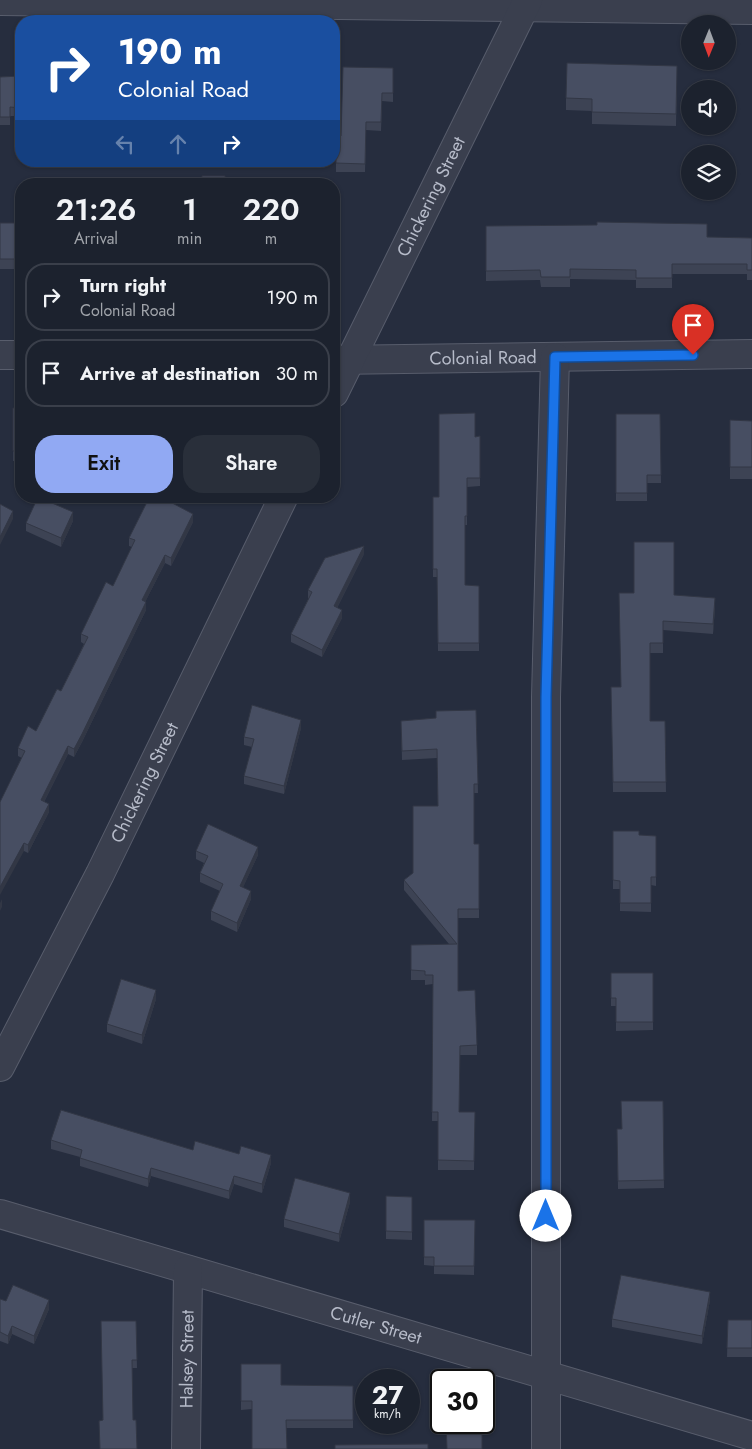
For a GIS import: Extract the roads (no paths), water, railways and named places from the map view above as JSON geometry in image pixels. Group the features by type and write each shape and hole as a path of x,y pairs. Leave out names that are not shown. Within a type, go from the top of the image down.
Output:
{"street":[{"path":"0,1 526,3 752,10"},
{"name":"Chickering Street","path":"342,360 526,3"},
{"path":"0,354 15,355"},
{"name":"Colonial Road","path":"342,360 752,354"},
{"path":"546,1449 546,697 555,357"},
{"name":"Chickering Street","path":"0,1067 100,874 281,503"},
{"name":"Cutler Street","path":"0,1214 752,1436"},
{"name":"Halsey Street","path":"186,1449 188,1270"}]}
